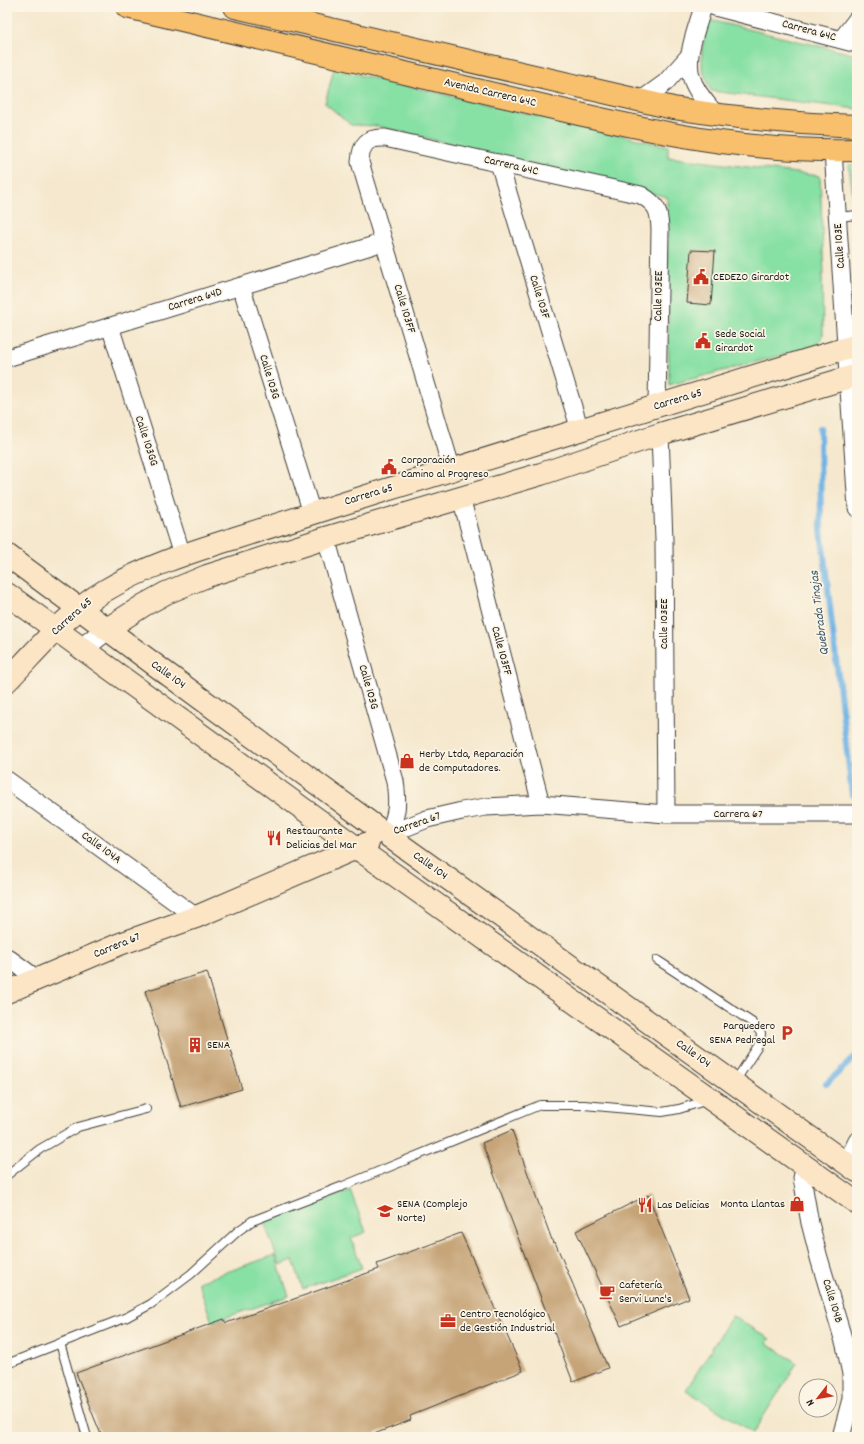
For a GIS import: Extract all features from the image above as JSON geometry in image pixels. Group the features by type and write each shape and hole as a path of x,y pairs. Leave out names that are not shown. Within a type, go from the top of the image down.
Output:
{"main road":[{"name":"Avenida Carrera 64C","path":"127,7 520,100 672,134 721,142 833,150 857,150"},
{"path":"235,7 557,80 640,101 716,115 779,122 857,126"},
{"name":"Carrera 65","path":"7,681 79,608 102,592 130,576 182,555 312,513 852,347"},
{"path":"106,629 166,593 207,576 326,538 540,474 660,434 853,376"},
{"name":"Calle 104","path":"7,555 387,835 852,1167"},
{"path":"7,594 357,848 857,1203"},
{"name":"Carrera 67","path":"7,992 120,944 196,917 387,835"}],"street":[{"path":"703,7 689,56 691,77 696,88 716,115"},
{"name":"Carrera 64C","path":"715,7 849,42"},
{"path":"849,42 857,19"},
{"path":"640,101 665,83 689,56"},
{"name":"Carrera 64C","path":"362,148 368,141 375,138 385,138 641,195 651,201 658,210"},
{"name":"Calle 103FF","path":"362,148 360,162 452,470"},
{"name":"Calle 103E","path":"833,150 838,217 852,347 857,508"},
{"name":"Calle 103F","path":"499,163 580,430"},
{"name":"Calle 103EE","path":"657,407 660,229 658,210"},
{"name":"Carrera 64D","path":"7,358 384,242"},
{"name":"Calle 103G","path":"241,286 312,513"},
{"name":"Calle 103GG","path":"110,326 182,555"},
{"name":"Calle 103EE","path":"660,434 664,540 666,814"},
{"name":"Calle 103FF","path":"461,498 541,804"},
{"name":"Calle 103G","path":"326,538 395,781 397,807 396,817 387,835"},
{"path":"82,649 106,629"},
{"name":"Calle 104A","path":"7,780 196,917"},
{"name":"Carrera 67","path":"387,835 427,819 462,811 486,807 541,804 666,814 857,814"},
{"path":"7,957 37,979"},
{"path":"852,1167 857,1141"},
{"name":"Calle 104B","path":"805,1166 802,1178 810,1223 845,1345 851,1374 851,1399 841,1437"}],"lane":[{"path":"838,217 857,215"},
{"path":"657,960 753,1023 761,1032 760,1043 734,1084"},
{"path":"7,1364 127,1317 151,1304 185,1278 238,1231 252,1221 343,1186 540,1105 584,1105 662,1112 680,1109 711,1099"},
{"path":"7,1175 40,1149 78,1127 146,1110"},
{"path":"60,1343 87,1437"}],"green space":[{"path":"709,20 857,55 857,109 711,91 702,69 702,48"},
{"path":"334,69 668,146 668,157 820,176 824,275 822,274 823,333 819,343 813,347 669,385 667,197 377,126 351,125 325,103"},
{"path":"857,164 857,204 854,205 849,165"},
{"path":"350,1190 366,1232 351,1238 362,1268 303,1289 293,1260 280,1265 264,1222"},
{"path":"275,1255 289,1296 212,1322 198,1282"},
{"path":"732,1316 770,1339 767,1343 797,1363 753,1433 686,1390"}],"building":[{"name":"CEDEZO Girardot","path":"691,250 715,251 711,305 687,303"},
{"name":"SENA","path":"207,972 242,1089 181,1107 145,991"},
{"path":"512,1130 553,1243 555,1242 608,1368 573,1382 482,1143"},
{"path":"648,1195 689,1298 621,1326 576,1231"},
{"path":"461,1233 523,1371 410,1416 411,1420 366,1437 102,1437 76,1373 224,1319 226,1323 379,1269 377,1264"}],"waterway":[{"name":"Quebrada Tinajas","path":"820,428 821,530 852,795"},
{"name":"Quebrada Tinajas","path":"856,831 857,837"},
{"name":"Quebrada Tinajas","path":"826,1084 857,1055"}],"place":[{"name":"CEDEZO Girardot","path":"701,277"},
{"name":"Sede Social Girardot","path":"703,341"},
{"name":"Corporación Camino al Progreso","path":"389,467"},
{"name":"Herby Ltda, Reparación de Computadores.","path":"407,761"},
{"name":"Restaurante Delicias del Mar","path":"274,838"},
{"name":"Parquedero SENA Pedregal","path":"787,1033"},
{"name":"SENA","path":"195,1045"},
{"name":"Monta Llantas","path":"797,1204"},
{"name":"Las Delicias","path":"645,1205"},
{"name":"SENA (Complejo Norte)","path":"385,1211"},
{"name":"Cafetería Servi Lunc's","path":"607,1292"},
{"name":"Centro Tecnológico de Gestión Industrial","path":"448,1321"}]}
